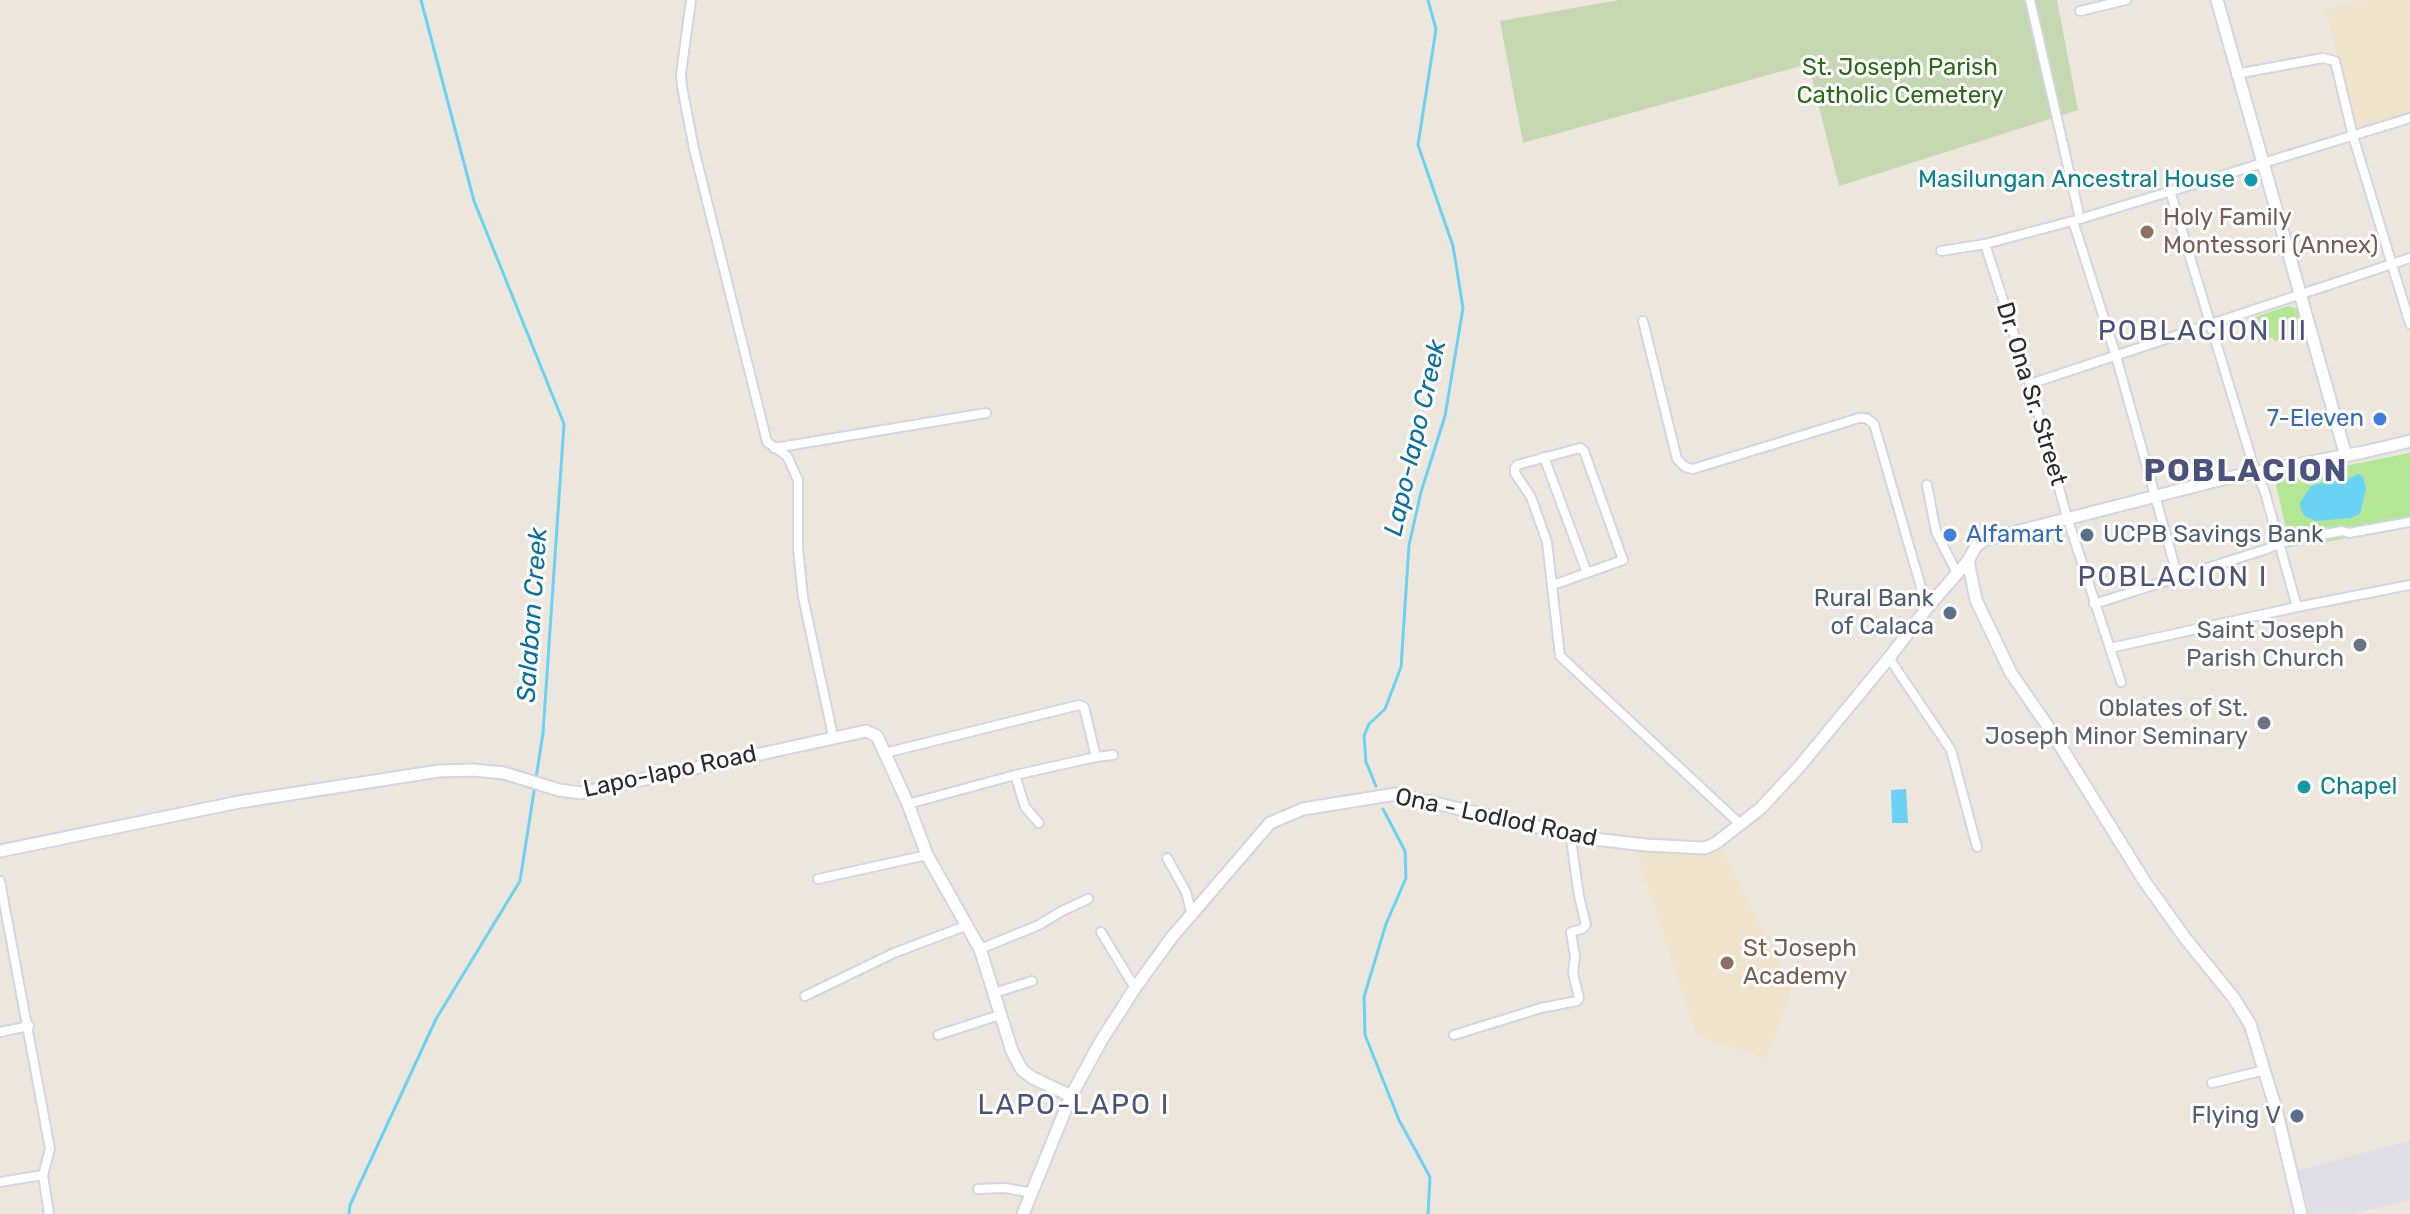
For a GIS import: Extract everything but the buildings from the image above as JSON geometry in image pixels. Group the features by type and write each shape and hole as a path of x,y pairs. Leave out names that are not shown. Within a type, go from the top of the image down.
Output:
{"main road":[{"path":"2217,0 2346,456"},
{"name":"Ona - Lodlod Road","path":"1023,1214 1071,1096 1101,1041 1135,988 1270,823 1288,814 1342,801 1396,794 1585,838 1705,848 1761,808 1799,767 1968,561 1976,546 1984,540 2155,495 2410,441"},
{"path":"1968,561 1976,600 2011,673 2145,882 2242,1010 2256,1039 2265,1070 2301,1214"},
{"name":"Lapo-lapo Road","path":"0,851 270,797 439,771 504,773 559,790 581,793 833,736 858,731 873,732 908,804 927,855 980,949 1012,1051 1022,1070 1071,1096"}],"street":[{"path":"691,0 682,87 694,149 767,442 787,456 798,480 798,549 803,597 833,736"},
{"path":"2030,0 2077,220 2178,578"},
{"path":"2080,11 2126,0"},
{"path":"2236,74 2323,58 2335,61 2353,136 2410,324"},
{"path":"1941,251 1985,244 2077,220 2410,118"},
{"path":"2170,191 2256,474 2264,489 2297,607"},
{"name":"Dr. Ona Sr. Street","path":"1985,244 2030,384 2094,605 2121,682"},
{"path":"2030,384 2410,258"},
{"path":"1643,321 1677,459 1685,467 1693,469 1859,418 1866,418 1874,424 1927,608"},
{"path":"773,448 986,413"},
{"path":"1553,585 1619,563 1623,556 1584,451 1574,448 1517,465 1515,473 1531,497 1547,542 1560,656 1740,824"},
{"path":"1544,457 1587,573"},
{"path":"1927,485 1936,532 1957,573"},
{"path":"2094,605 2279,543 2410,522"},
{"path":"2110,648 2410,585"},
{"path":"1889,658 1951,750 1977,847"},
{"path":"885,753 1079,705 1087,713 1096,757"},
{"path":"908,804 1015,775 1113,755"},
{"path":"1015,775 1025,807 1039,823"},
{"path":"1454,1035 1579,998 1573,973 1575,957 1571,932 1586,925 1570,833"},
{"path":"818,879 927,855"},
{"path":"1167,858 1186,892 1192,915"},
{"path":"0,881 50,1149 43,1175 49,1214"},
{"path":"980,949 1039,925 1088,899"},
{"path":"805,996 894,953 968,925"},
{"path":"1101,932 1135,988"},
{"path":"994,993 1032,981"},
{"path":"938,1035 1000,1015"},
{"path":"0,1032 29,1026"},
{"path":"2212,1083 2265,1070"},
{"path":"0,1182 43,1175"},
{"path":"978,1189 1005,1188 1033,1193"}],"shaded area":[{"path":"2365,0 2410,0 2410,112 2357,128 2325,9"},
{"name":"St Joseph Academy","path":"1723,850 1792,987 1767,1059 1697,1036 1636,852"},
{"path":"2410,1141 2410,1200 2351,1214 2310,1214 2298,1170"}],"green space":[{"name":"St. Joseph Parish Catholic Cemetery","path":"1619,0 2057,0 2078,110 1839,186 1808,64 1523,143 1500,21"},
{"path":"2288,306 2298,309 2305,333 2274,341 2273,337 2259,341 2252,318"},
{"path":"2410,453 2410,525 2312,545 2311,541 2290,545 2276,485 2278,479"}],"water":[{"path":"2358,474 2363,477 2366,488 2360,514 2351,518 2317,521 2306,517 2301,511 2300,503 2311,486 2343,481"},
{"path":"1906,789 1908,823 1892,823 1891,790"}],"waterway":[{"name":"Salaban Creek","path":"421,0 474,201 564,424 543,733 536,778"},
{"name":"Lapo-lapo Creek","path":"1376,786 1366,762 1364,736 1369,724 1385,709 1401,667 1409,545 1421,492 1445,416 1463,308 1453,246 1418,145 1436,29 1428,0"},
{"name":"Salaban Creek","path":"349,1214 350,1205 436,1019 520,881 535,785"},
{"name":"Lapo-lapo Creek","path":"1383,809 1405,851 1406,878 1386,924 1364,997 1365,1035 1399,1120 1430,1177 1428,1214"}],"place":[{"name":"Masilungan Ancestral House","path":"2251,180"},
{"name":"Holy Family Montessori (Annex)","path":"2147,232"},
{"name":"7-Eleven","path":"2380,419"},
{"name":"Alfamart","path":"1950,535"},
{"name":"UCPB Savings Bank","path":"2087,535"},
{"name":"Rural Bank of Calaca","path":"1950,613"},
{"name":"Saint Joseph Parish Church","path":"2360,645"},
{"name":"Oblates of St. Joseph Minor Seminary","path":"2264,723"},
{"name":"Chapel","path":"2304,787"},
{"name":"St Joseph Academy","path":"1727,963"},
{"name":"Flying V","path":"2297,1116"}],"district":[{"name":"POBLACION III","path":"2203,332"},
{"name":"POBLACION","path":"2246,472"},
{"name":"POBLACION I","path":"2173,578"},
{"name":"LAPO-LAPO I","path":"1074,1106"}]}
